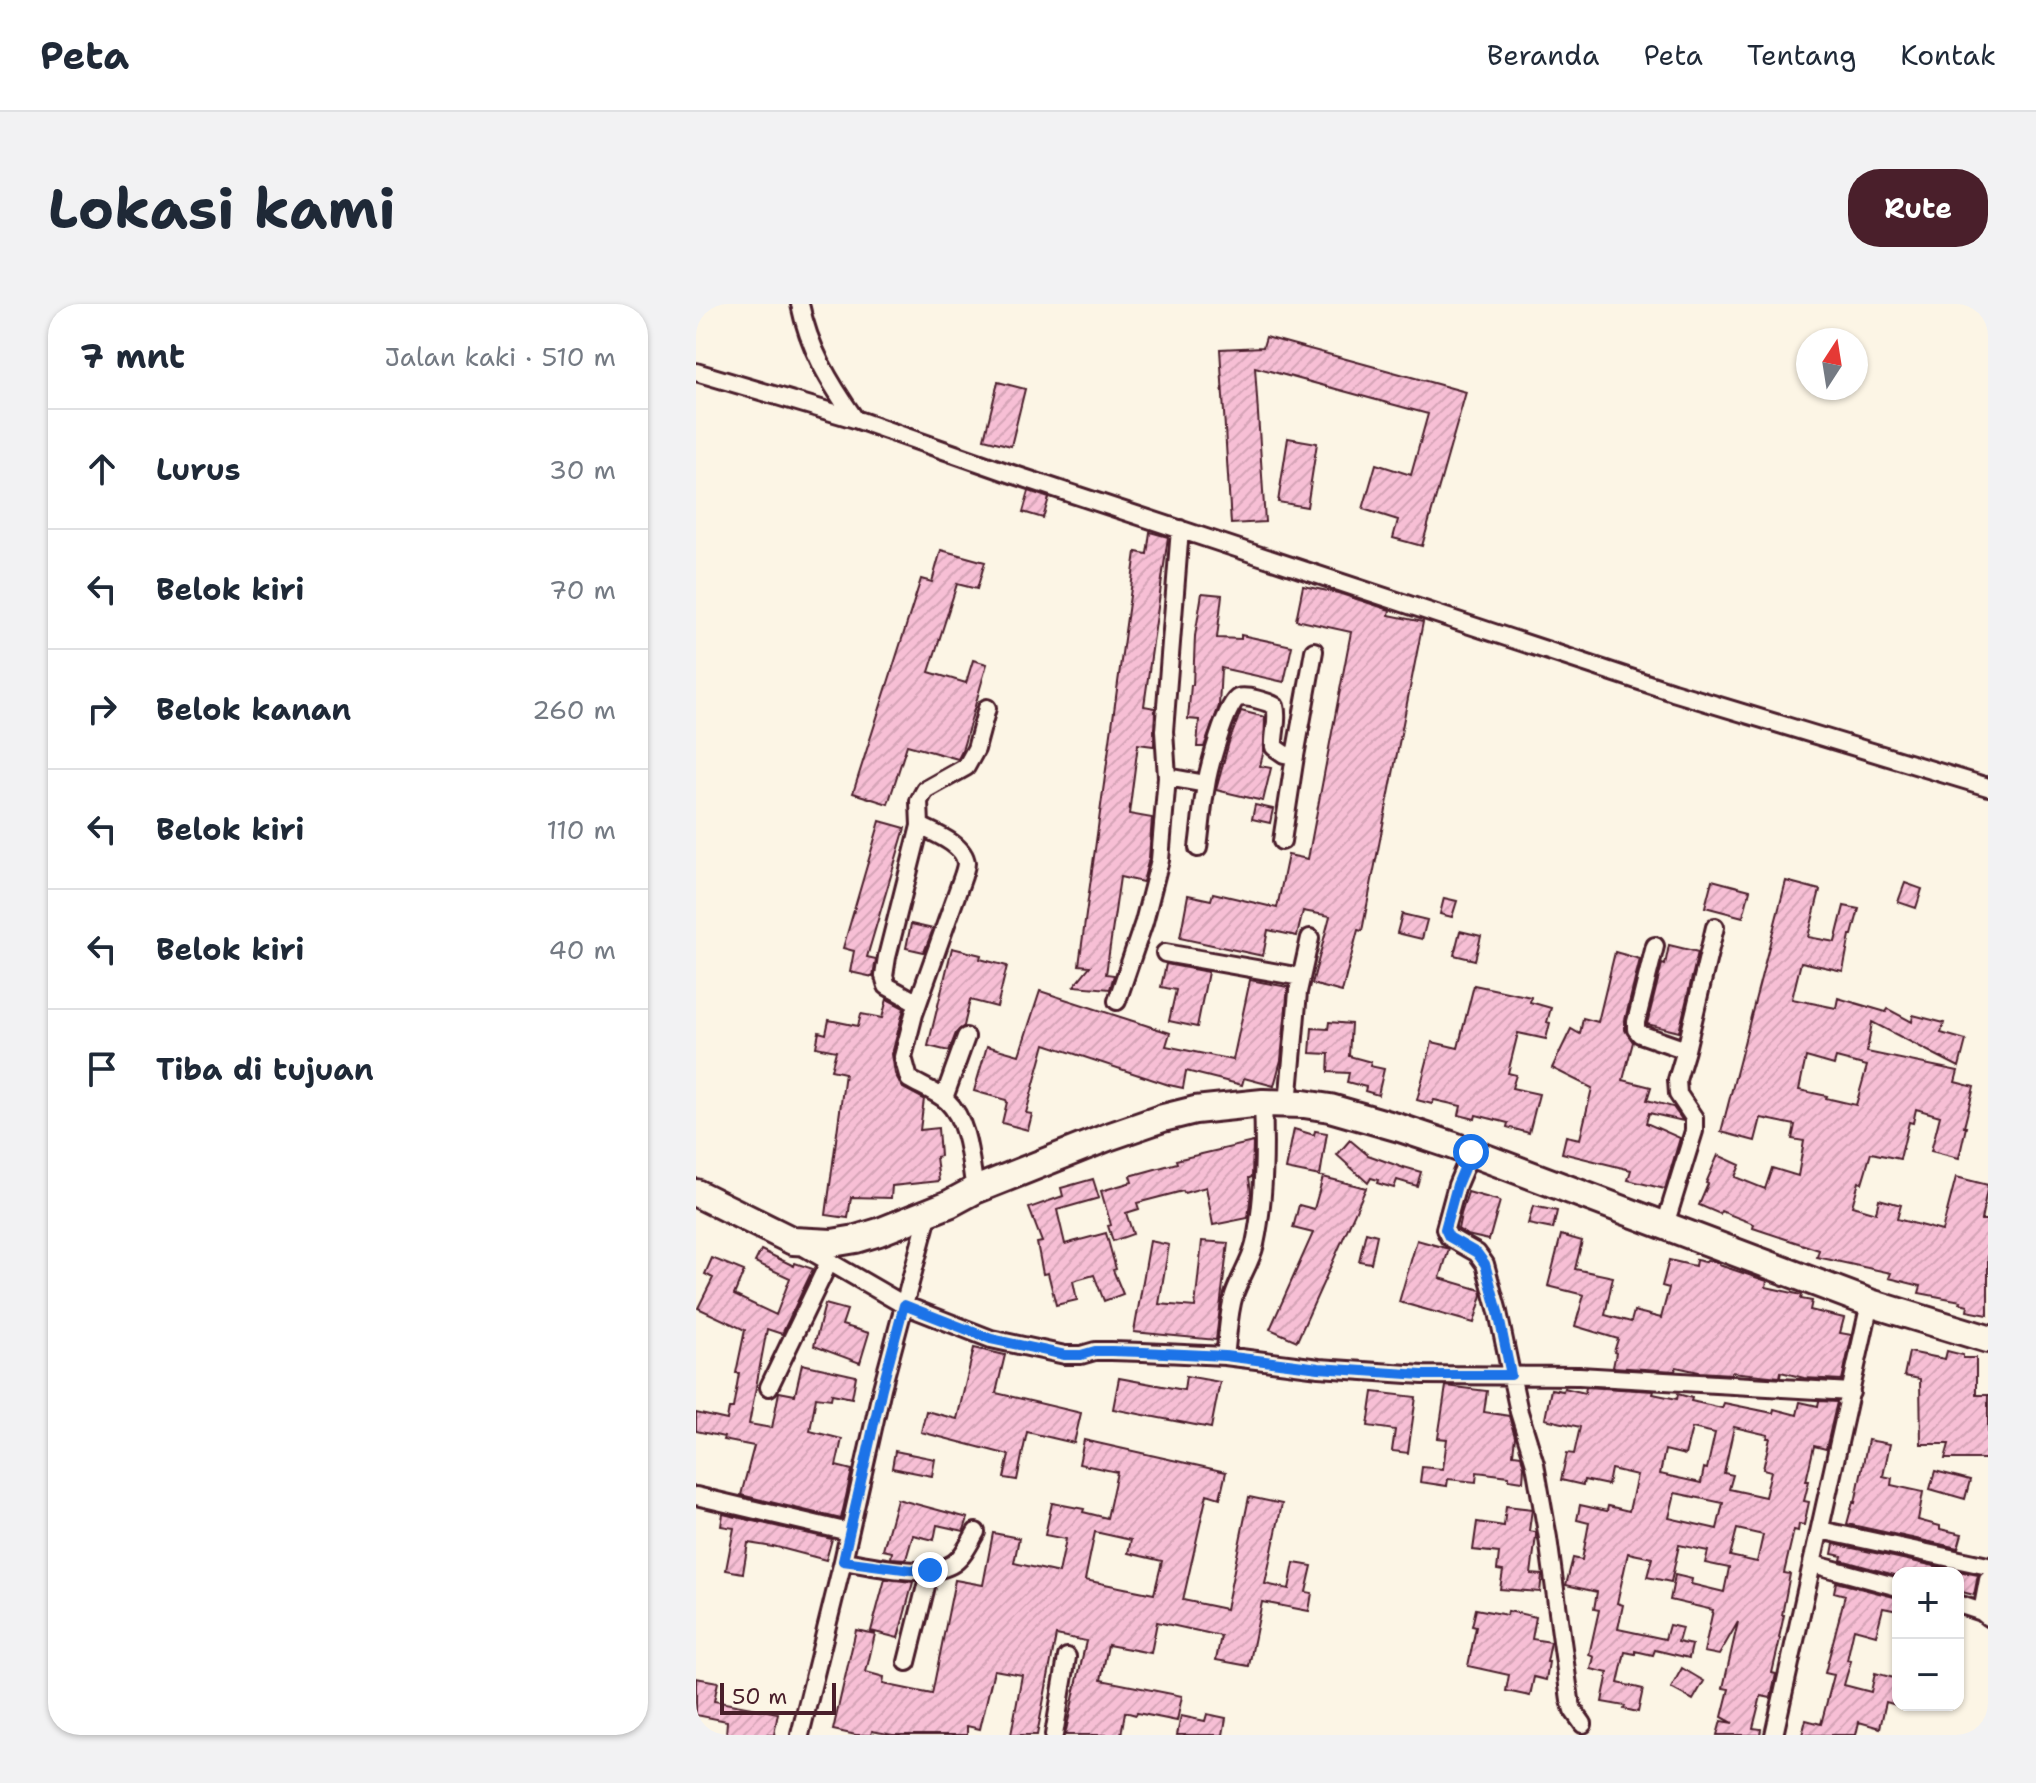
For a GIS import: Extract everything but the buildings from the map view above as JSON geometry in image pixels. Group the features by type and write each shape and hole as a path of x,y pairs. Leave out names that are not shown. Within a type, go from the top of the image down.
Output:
{"highway":[{"path":"696,1193 793,1241 832,1243 856,1239 929,1212 975,1190 1163,1118 1195,1110 1276,1103 1304,1104 1330,1108 1400,1128 1471,1152 1870,1303 1988,1339"}],"street":[{"path":"800,304 809,340 829,381 855,419"},
{"path":"696,372 855,419 942,451 1673,692 1988,787"},
{"path":"1117,1001 1144,922 1160,860 1167,777 1164,731 1180,529"},
{"path":"1282,841 1314,651"},
{"path":"1198,848 1206,784 1232,703 1239,698 1264,701 1275,706 1274,747 1284,754 1295,756"},
{"path":"918,1003 887,986 884,976 920,826 919,801 925,790 966,767 976,749 987,708"},
{"path":"1167,777 1206,784"},
{"path":"920,826 959,850 966,863 918,1003 903,1057 909,1079 944,1098 956,1110 975,1190"},
{"path":"1665,1225 1695,1123 1681,1101 1677,1087 1715,927"},
{"path":"1225,1356 1234,1294 1248,1265 1259,1223 1265,1145 1310,938"},
{"path":"1655,946 1636,1029 1640,1034 1686,1050"},
{"path":"1165,953 1301,977"},
{"path":"944,1098 966,1037"},
{"path":"1471,1152 1457,1185 1445,1229 1449,1237 1477,1253 1485,1264 1538,1479 1570,1700 1583,1724"},
{"path":"800,1735 929,1212"},
{"path":"793,1241 904,1305 991,1339 1054,1353 1081,1355 1111,1351 1225,1356 1319,1368 1423,1375 1579,1376 1851,1392"},
{"path":"769,1387 829,1262"},
{"path":"1774,1735 1870,1303"},
{"path":"696,1496 849,1532"},
{"path":"1820,1530 1988,1566"},
{"path":"843,1561 911,1570 946,1567 958,1561 976,1532"},
{"path":"1813,1564 1892,1585"},
{"path":"907,1662 930,1570"},
{"path":"1964,1606 1985,1614 1988,1580"},
{"path":"1054,1735 1067,1657"}],"route":[{"path":"930,1570 843,1561 904,1305 991,1339 1065,1355 1095,1351 1143,1352 1225,1356 1319,1368 1423,1375 1511,1375 1485,1264 1477,1253 1449,1237 1445,1229 1457,1185 1471,1152"}]}
